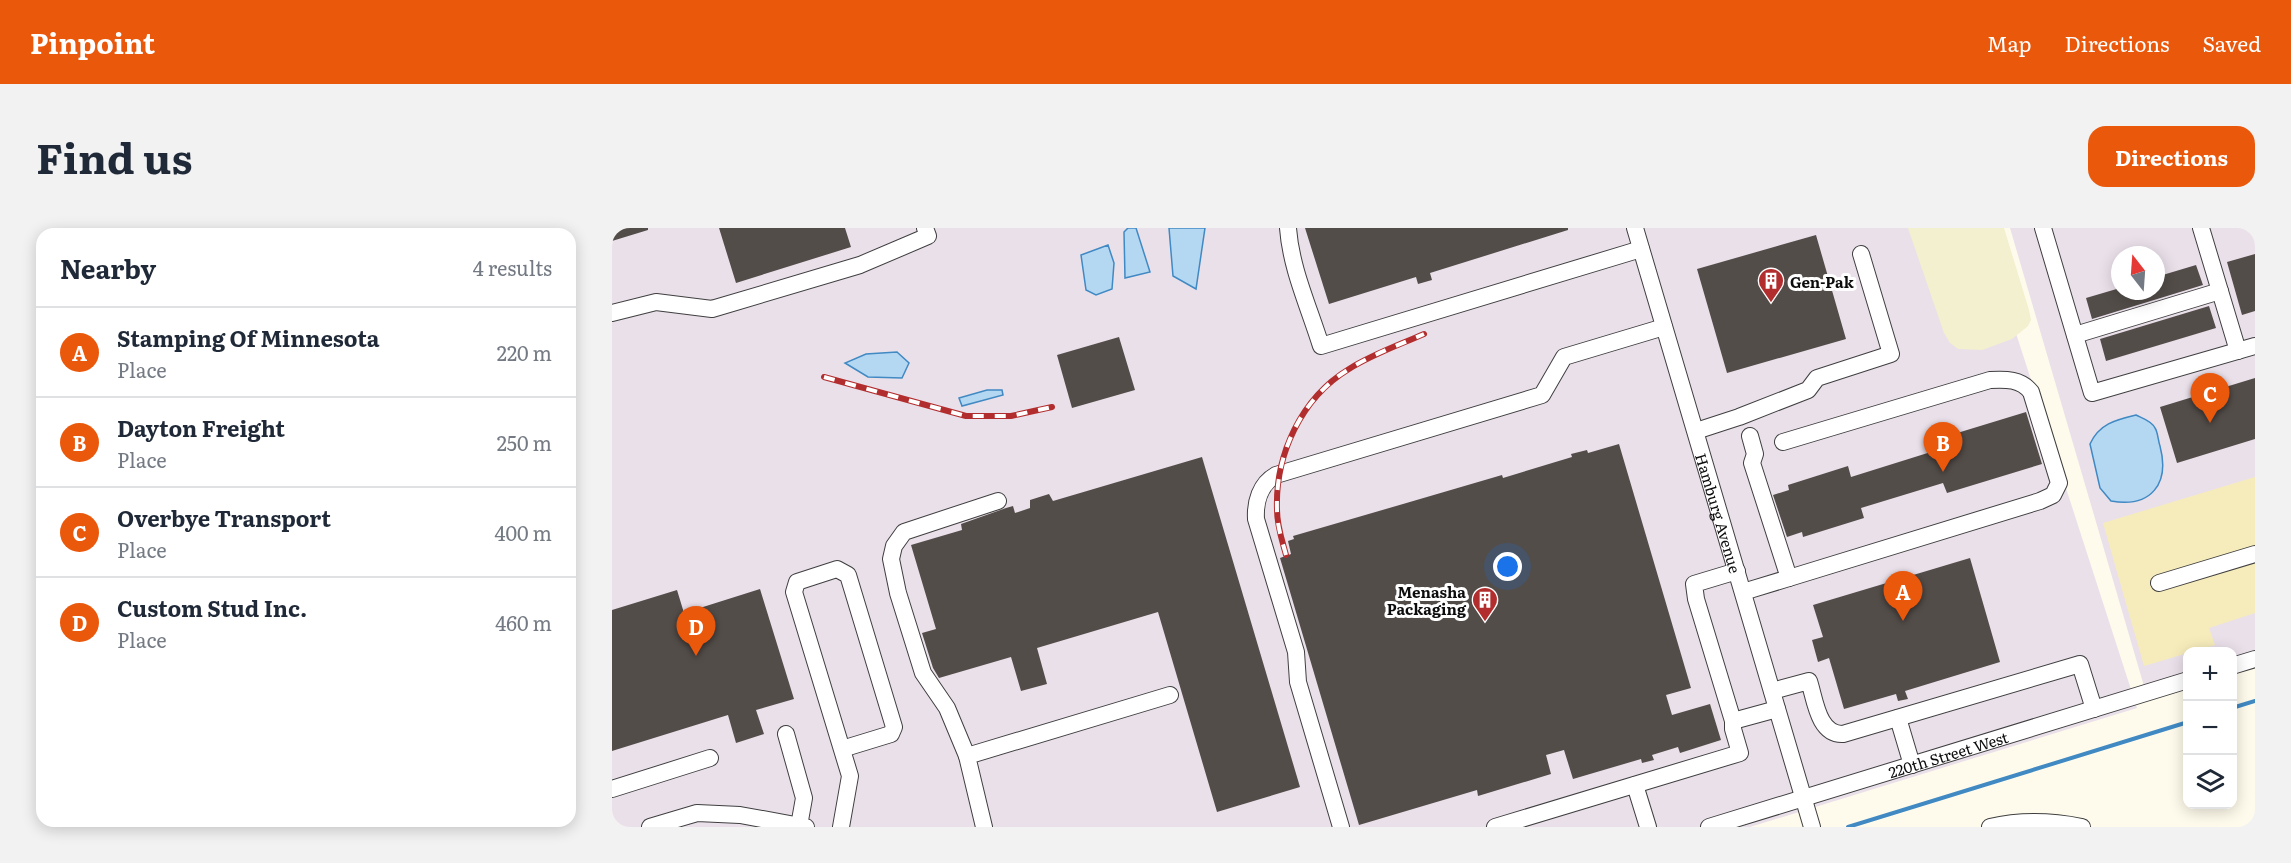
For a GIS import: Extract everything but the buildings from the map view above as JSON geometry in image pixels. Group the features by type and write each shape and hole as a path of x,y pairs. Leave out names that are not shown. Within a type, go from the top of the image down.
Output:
{"street":[{"path":"612,313 656,302 712,309 860,265 927,236 925,228"},
{"path":"1288,228 1301,290 1309,307 1321,346 1641,249"},
{"name":"Hamburg Avenue","path":"1635,228 1812,827"},
{"path":"2043,228 2092,393 2255,346"},
{"path":"2200,228 2238,351"},
{"path":"1696,430 1739,417 1808,390 1817,378 1891,354 1861,254"},
{"path":"2075,335 2220,291"},
{"path":"1341,827 1298,682 1296,652 1256,519 1258,500 1265,484 1279,474 1542,395 1564,357 1664,327"},
{"path":"1743,592 2040,501 2053,495 2059,483 2031,392 2021,382 2015,381 1990,380 1783,442"},
{"path":"1750,436 1755,454 1752,463 1789,578"},
{"path":"984,827 967,756 947,708 923,673 898,593 891,559 894,546 904,532 998,501"},
{"path":"2159,583 2255,554"},
{"path":"841,827 850,776 794,592 797,582 837,569 848,575 894,727 891,734 842,749"},
{"path":"1495,827 1740,753 1694,584 1737,571"},
{"path":"2237,664 2255,659"},
{"path":"1772,691 1809,681 1821,719 1831,732 1839,735 2080,664 2094,709"},
{"name":"220th Street West","path":"1709,827 2183,681"},
{"path":"967,756 1170,695"},
{"path":"1733,722 1777,709"},
{"path":"1898,718 1912,765"},
{"path":"650,827 697,813 740,815 803,826 804,798 786,734"},
{"path":"612,789 710,758"},
{"path":"1635,785 1648,827"},
{"path":"1990,827 2018,822 2082,827"}],"shaded area":[{"path":"612,228 1982,228 2137,708 1750,827 612,827"},
{"path":"1908,228 2004,228 2029,310 2031,320 2028,326 2012,339 1982,350 1958,349 1950,343 1944,333"},
{"path":"2010,228 2255,228 2255,659 2237,665 2237,647 2183,647 2183,681 2146,693"}],"sand":[{"path":"2255,477 2255,613 2209,628 2215,645 2183,647 2183,654 2144,666 2103,523"}],"water":[{"path":"1128,228 1136,228 1150,272 1125,278 1124,232"},
{"path":"1169,228 1205,228 1196,289 1173,276"},
{"path":"1108,245 1114,263 1112,289 1096,295 1086,290 1081,255"},
{"path":"897,352 909,363 902,378 868,377 845,363 866,354"},
{"path":"987,390 1002,390 1003,395 962,406 959,398"},
{"path":"2136,415 2152,423 2157,432 2162,472 2159,482 2147,497 2137,501 2111,501 2100,488 2090,444 2103,427"}],"waterway":[{"path":"2237,706 2255,701"},
{"path":"1848,827 2183,724"}],"railway":[{"path":"1286,555 1278,522 1278,489 1286,449 1305,412 1332,381 1349,369 1424,334"},
{"path":"824,377 966,416 1011,416 1052,407"}],"place":[{"name":"Gen-Pak","path":"1771,304"},
{"name":"Overbye Transport","path":"2210,423"},
{"name":"Dayton Freight","path":"1943,472"},
{"name":"Stamping Of Minnesota","path":"1903,621"},
{"name":"Menasha Packaging","path":"1485,623"},
{"name":"Custom Stud Inc.","path":"696,656"}]}
